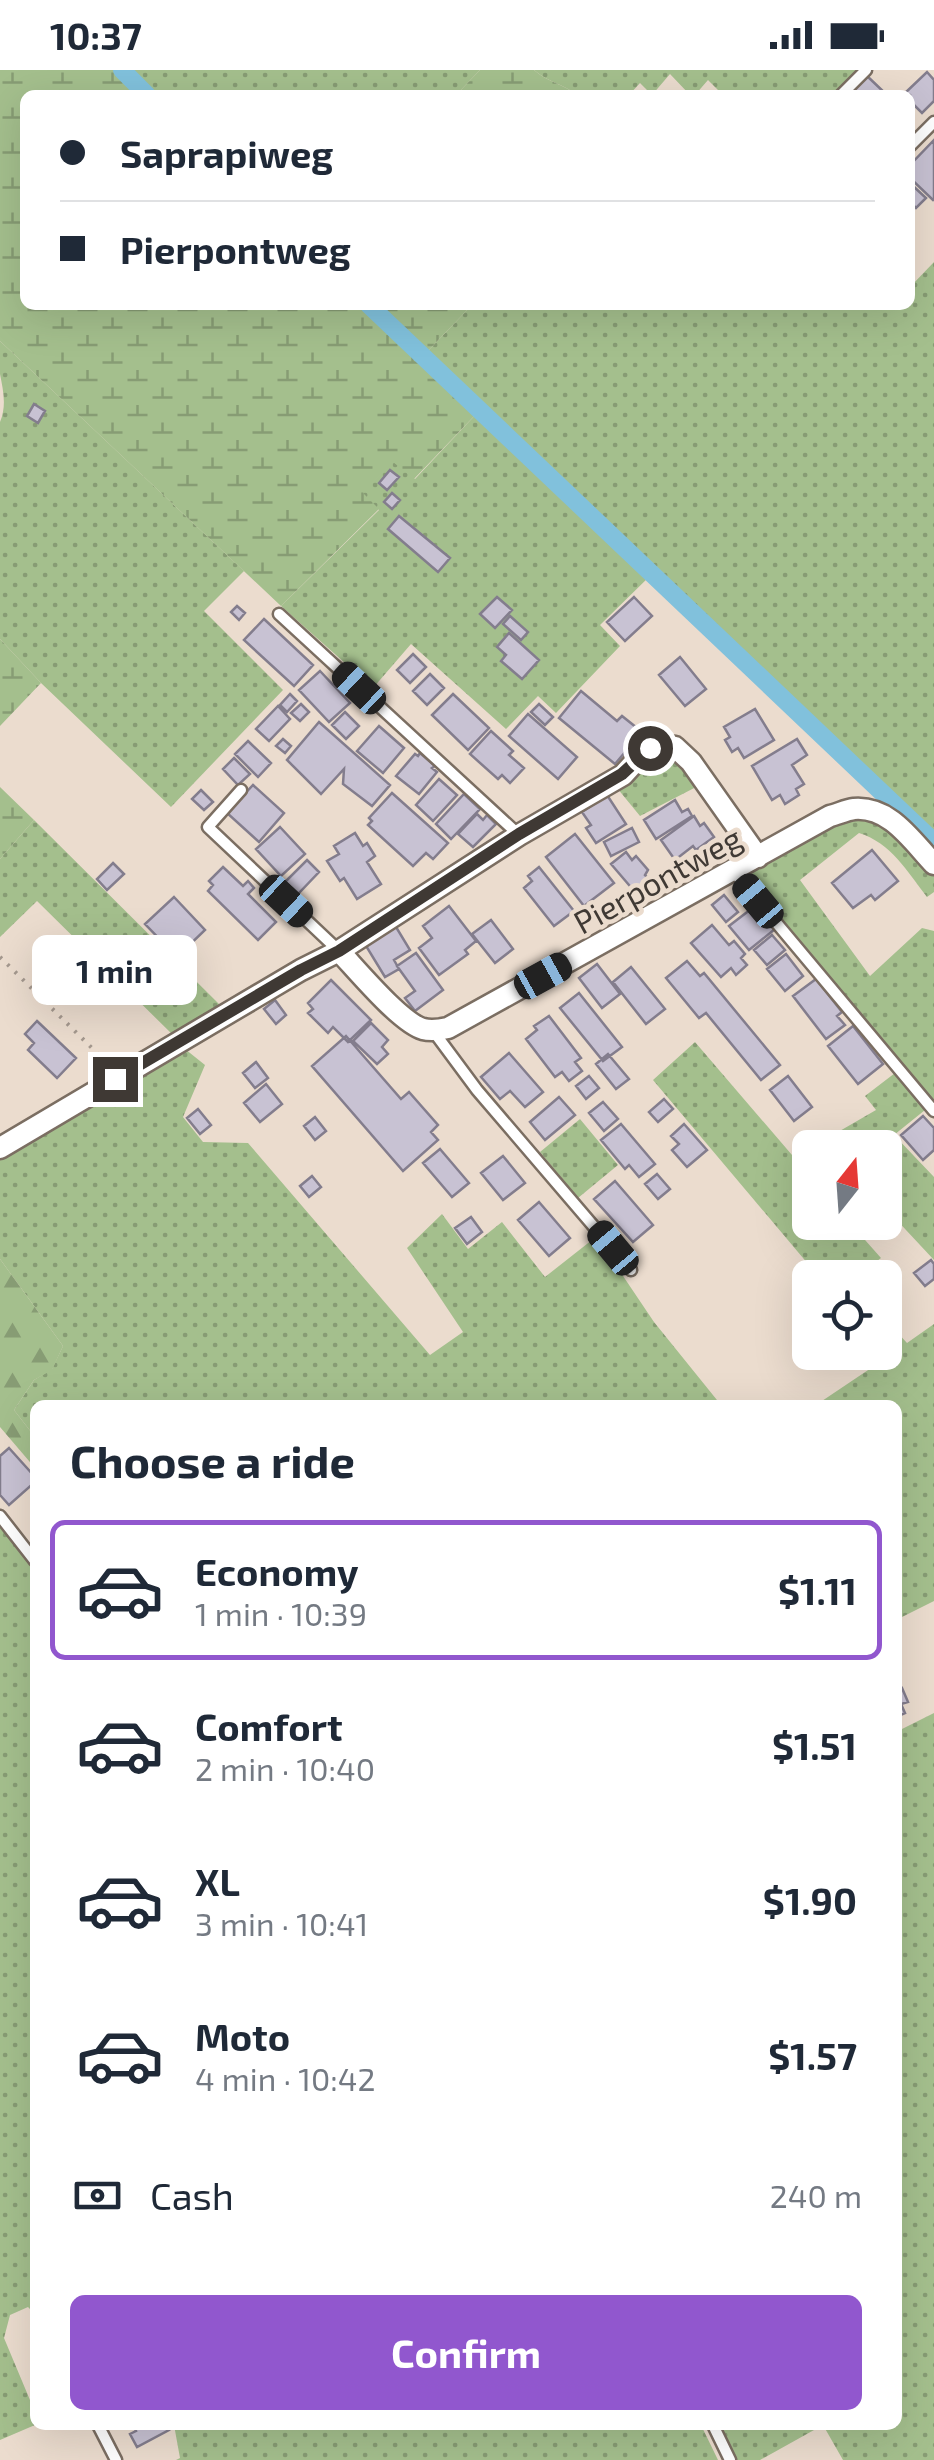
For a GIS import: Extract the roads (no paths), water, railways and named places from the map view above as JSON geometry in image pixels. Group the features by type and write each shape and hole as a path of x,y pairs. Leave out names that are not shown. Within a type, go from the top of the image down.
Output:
{"street":[{"path":"0,1148 339,951 519,834 622,774 644,752 664,744 675,747 692,762 758,858"},
{"name":"Pierpontweg","path":"432,1030 448,1028 830,816 854,809 888,816 934,864"},
{"path":"339,951 404,1018 432,1030"}],"lane":[{"path":"845,90 866,70"},
{"path":"915,141 934,122"},
{"path":"279,614 519,834"},
{"path":"241,790 208,827 339,951"},
{"path":"734,871 934,1111"},
{"path":"432,1030 477,1090 631,1270"},
{"path":"0,1516 30,1554"},
{"path":"101,2430 116,2460"},
{"path":"715,2430 730,2460"}],"waterway":[{"path":"122,70 142,90"},
{"path":"374,310 934,842"}]}
